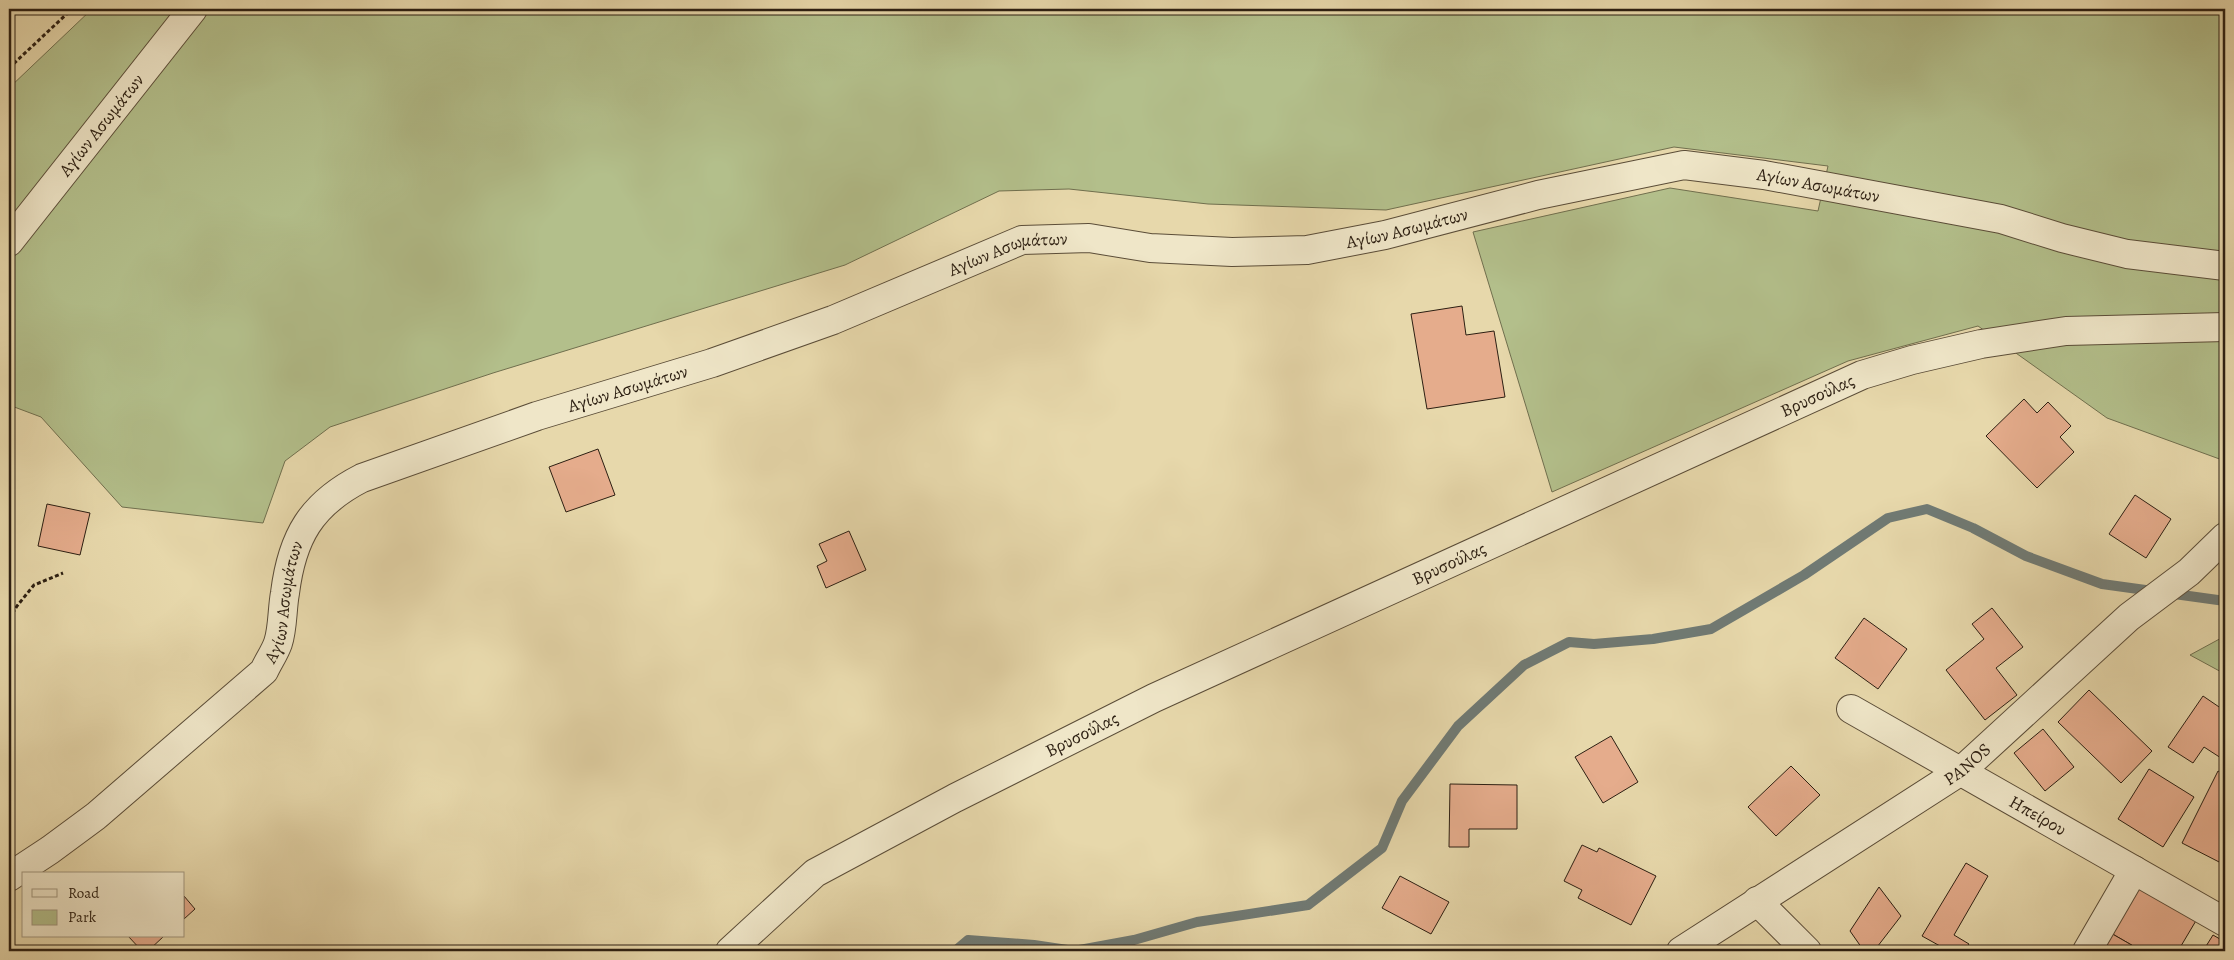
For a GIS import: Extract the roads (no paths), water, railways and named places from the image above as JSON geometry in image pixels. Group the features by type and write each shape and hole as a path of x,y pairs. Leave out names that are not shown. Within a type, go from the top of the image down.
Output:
{"street":[{"name":"Αγίων Ασωμάτων","path":"9,242 180,22 193,9"},
{"name":"Αγίων Ασωμάτων","path":"9,877 96,816 264,670 278,643 286,579 300,536 308,520 339,490 362,478 537,416 712,363 833,320 1022,240 1089,238 1150,248 1232,252 1308,250 1385,235 1538,195 1684,165 1764,175 2002,219 2062,238 2127,254 2225,266"},
{"name":"Βρυσούλας","path":"730,951 814,873 955,798 1154,698 1862,376 1912,360 1981,344 2066,331 2225,327"},
{"name":"PANOS","path":"1681,951 1757,901 1852,843 1961,771 2129,617 2189,572 2225,537"},
{"name":"Ηπείρου","path":"1851,708 2225,922"},
{"path":"2087,951 2134,870"},
{"path":"1757,901 1807,951"}],"waterway":[{"path":"955,951 968,940 1034,945 1074,951 1134,940 1197,922 1308,905 1382,848 1402,801 1458,726 1524,665 1569,642 1594,644 1653,639 1711,629 1804,575 1888,518 1927,509 1973,528 2026,556 2102,584 2225,601"}]}
